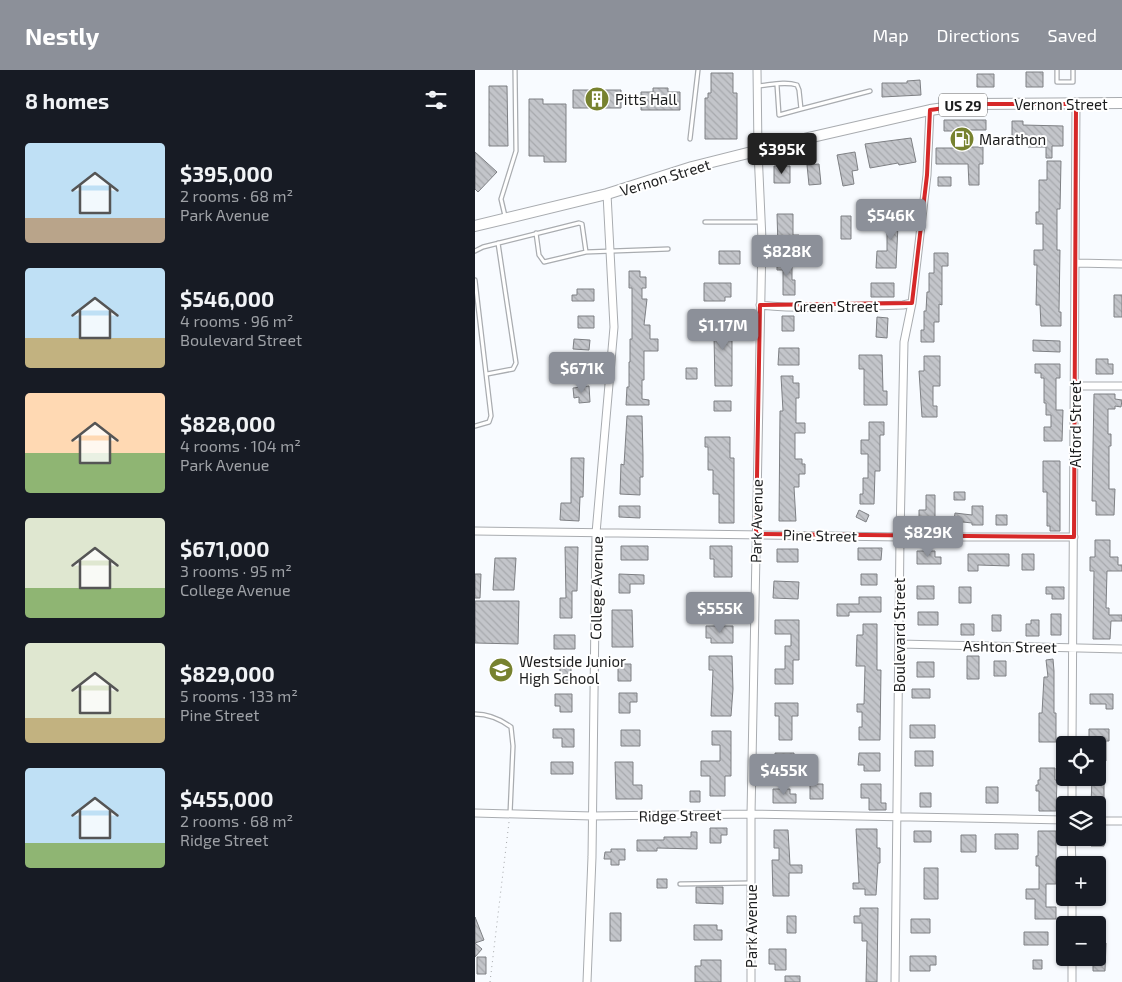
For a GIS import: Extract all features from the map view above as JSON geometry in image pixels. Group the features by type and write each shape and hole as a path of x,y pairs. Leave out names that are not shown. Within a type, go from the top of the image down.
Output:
{"main road":[{"name":"Vernon Street","path":"475,226 607,194 692,167 930,110 974,104 1122,103"}],"street":[{"name":"Park Avenue","path":"751,982 751,814 761,222 757,70"},
{"name":"Alford Street","path":"1073,736 1076,104"},
{"name":"Boulevard Street","path":"895,982 904,342 912,304 927,174 930,110"},
{"name":"College Avenue","path":"587,982 592,816 596,533 609,408 614,327 607,194"},
{"path":"1076,263 1122,264"},
{"name":"Green Street","path":"760,305 830,307 912,304"},
{"path":"1075,386 1122,386"},
{"name":"Pine Street","path":"475,531 900,537 1075,537"},
{"name":"Ashton Street","path":"899,644 1122,648"},
{"name":"Ridge Street","path":"475,813 592,816 751,814 1056,820"},
{"path":"1106,820 1122,821"},
{"path":"1072,966 1072,982"}],"lane":[{"path":"505,219 501,199 505,180 516,152 515,70"},
{"path":"690,139 698,70"},
{"path":"1057,70 1057,82 1073,82 1073,70"},
{"path":"777,85 779,115 870,91"},
{"path":"757,86 797,85 801,109"},
{"path":"705,222 761,222"},
{"path":"475,251 498,243 579,223 582,224 583,228 586,252"},
{"path":"536,233 540,258 543,262 586,252 668,249"},
{"path":"487,374 513,368 516,364 498,243"},
{"path":"475,280 491,418 489,422 475,426"},
{"path":"475,714 483,714 500,719 511,727 513,746 509,814"},
{"path":"680,884 751,883"}],"path":[{"path":"490,982 509,814"}],"highlighted area":[{"path":"974,104 1076,104 1074,537 756,534 760,305 912,303 927,175 930,110"}],"building":[{"path":"1026,72 1043,72 1043,87 1026,87"},
{"path":"711,73 733,73 733,93 737,93 737,139 705,139 705,98 708,98 708,93 711,93"},
{"path":"977,74 994,74 994,87 977,87"},
{"path":"920,80 921,95 882,97 882,83 907,83 907,81"},
{"path":"489,86 507,86 508,146 489,146"},
{"path":"653,88 668,88 668,92 680,92 680,110 641,110 641,92 653,92"},
{"name":"Pitts Hall","path":"573,90 621,90 621,108 573,108"},
{"path":"529,99 543,99 543,104 566,104 566,162 544,162 544,156 529,156"},
{"path":"944,120 986,120 986,130 967,130 968,147 983,147 983,164 979,164 979,185 969,185 968,164 936,164 936,148 957,148 957,131 944,131"},
{"path":"1012,121 1023,121 1023,125 1063,126 1063,146 1052,146 1052,158 1046,158 1046,147 1028,147 1028,138 1012,138"},
{"path":"911,138 916,162 870,168 865,144"},
{"path":"475,152 497,172 478,192 475,189"},
{"path":"855,152 858,170 852,171 854,184 843,186 837,155"},
{"path":"1047,161 1061,161 1060,209 1057,209 1057,250 1060,250 1059,312 1061,312 1061,326 1041,326 1040,305 1036,305 1037,265 1034,265 1034,250 1043,250 1043,224 1036,224 1036,212 1039,212 1039,180 1047,180"},
{"path":"819,164 821,184 809,185 807,165"},
{"path":"774,166 790,166 790,183 774,183"},
{"path":"938,177 951,177 951,186 938,186"},
{"path":"890,207 901,207 901,225 898,225 896,268 876,268 877,251 887,251 887,219 890,219"},
{"path":"777,214 793,214 793,235 799,235 799,246 778,246"},
{"path":"841,216 851,216 851,239 841,239"},
{"path":"719,251 740,251 740,264 719,264"},
{"path":"934,253 948,253 948,266 942,266 942,305 939,304 939,322 934,322 934,342 921,342 921,330 924,330 927,292 929,292 929,273 934,273"},
{"path":"777,260 792,260 792,280 795,280 795,295 783,295 783,270 777,270"},
{"path":"629,271 640,271 640,277 646,277 646,288 642,288 642,299 647,299 644,325 650,325 650,339 658,339 658,351 644,351 642,399 649,400 649,405 626,405 627,387 629,387 630,339 632,339 632,288 629,288"},
{"path":"704,283 731,283 731,297 725,297 725,301 704,301"},
{"path":"871,283 894,283 894,297 871,297"},
{"path":"577,289 594,289 594,301 572,301 572,295 577,295"},
{"path":"1114,295 1122,295 1122,317 1114,317"},
{"path":"578,316 594,316 594,328 578,328"},
{"path":"782,316 794,316 794,331 782,331"},
{"path":"877,317 888,318 887,338 876,337"},
{"path":"712,319 732,319 732,386 715,386"},
{"path":"574,339 590,340 589,350 573,349"},
{"path":"1033,340 1060,341 1060,352 1033,351"},
{"path":"779,348 799,348 799,365 778,365"},
{"path":"859,355 882,355 883,391 887,391 887,405 864,405 864,369 859,369"},
{"path":"924,356 940,356 940,386 933,386 933,406 937,406 937,417 922,417 919,371 924,371"},
{"path":"1096,359 1108,359 1108,364 1113,364 1113,374 1096,374"},
{"path":"1035,364 1060,364 1060,378 1056,378 1056,410 1063,410 1062,441 1044,441 1044,427 1051,427 1051,415 1046,415 1044,378 1041,378 1041,373 1035,373"},
{"path":"686,368 697,368 697,379 686,379"},
{"path":"781,376 793,376 793,383 799,383 799,398 796,398 796,423 805,423 805,433 795,433 795,459 802,459 802,464 805,464 805,474 799,474 799,487 794,487 796,521 779,521 780,411 783,411"},
{"path":"589,386 590,402 579,403 579,397 574,398 573,388"},
{"path":"1094,394 1115,394 1115,399 1122,400 1121,407 1115,406 1115,409 1108,409 1108,434 1111,434 1111,446 1109,446 1109,489 1115,489 1114,515 1096,515 1096,501 1092,501"},
{"path":"714,401 731,401 731,411 714,411"},
{"path":"627,416 642,416 643,477 640,477 640,495 620,494 621,464 624,465"},
{"path":"869,422 884,422 884,435 880,435 880,471 875,471 874,504 860,504 860,494 863,494 863,478 868,478 868,454 861,454 861,440 869,440"},
{"path":"705,437 730,437 730,458 734,458 734,523 719,523 719,494 713,494 713,470 708,470 708,447 705,447"},
{"path":"571,458 584,458 583,497 580,497 579,521 560,520 561,503 571,503"},
{"path":"1043,461 1060,461 1060,531 1050,531 1050,526 1047,526 1047,492 1043,492"},
{"path":"954,492 965,492 965,500 954,500"},
{"path":"926,495 935,495 935,517 931,517 931,526 919,526 919,510 926,510"},
{"path":"619,506 640,506 640,518 619,517"},
{"path":"972,506 983,506 983,525 972,525 972,523 954,521 955,513 972,515"},
{"path":"859,510 869,515 866,522 856,517"},
{"path":"996,515 1007,515 1007,525 996,525"},
{"path":"1095,540 1110,540 1110,557 1118,557 1118,565 1122,565 1122,571 1107,571 1106,608 1109,608 1109,615 1122,615 1122,621 1111,621 1110,639 1093,639 1094,571 1090,571 1090,557 1095,557"},
{"path":"621,546 648,546 648,560 621,560"},
{"path":"710,546 732,546 732,577 714,577 714,559 710,559"},
{"path":"565,547 578,547 577,591 572,591 572,618 560,618 560,598 566,598"},
{"path":"858,548 882,548 881,560 858,560"},
{"path":"777,549 798,549 798,562 777,562"},
{"path":"917,551 935,551 935,557 941,557 941,564 917,564"},
{"path":"968,554 1009,554 1009,566 978,565 978,571 968,571"},
{"path":"1022,554 1034,554 1034,570 1022,570"},
{"path":"495,558 516,558 514,590 493,590"},
{"path":"475,574 481,574 480,598 475,598"},
{"path":"619,574 644,575 644,584 630,584 630,593 619,593"},
{"path":"861,574 877,574 877,585 861,585"},
{"path":"774,581 799,582 798,599 773,598"},
{"path":"917,586 934,586 934,599 917,599"},
{"path":"959,587 971,587 971,603 959,603"},
{"path":"1046,587 1064,587 1064,599 1052,599 1052,594 1046,594"},
{"path":"720,594 729,594 729,610 713,610 713,599 720,599"},
{"path":"859,597 881,597 881,612 849,612 849,616 837,616 837,604 859,604"},
{"path":"475,601 519,601 518,644 475,643"},
{"path":"612,610 632,610 633,647 612,647"},
{"path":"918,612 938,612 938,625 918,625"},
{"path":"1051,614 1061,614 1061,635 1051,635"},
{"path":"992,615 1001,615 1001,631 992,631"},
{"path":"775,620 799,620 799,660 793,660 793,684 775,684 775,669 785,669 785,646 791,646 791,634 775,634"},
{"path":"1031,620 1039,620 1039,636 1026,636 1026,624 1031,624"},
{"path":"863,624 877,624 877,670 881,670 880,740 859,740 859,727 862,727 862,712 857,712 857,704 864,704 865,666 856,666 857,635 863,635"},
{"path":"961,624 974,624 974,635 961,635"},
{"path":"706,626 733,626 733,643 711,643 711,638 706,638"},
{"path":"554,635 575,635 575,649 554,649"},
{"path":"709,656 732,656 733,689 731,716 711,716 713,670 709,670"},
{"path":"967,656 979,656 979,679 967,679"},
{"path":"1053,659 1056,742 1039,742 1039,713 1042,713 1044,677 1048,677 1046,660"},
{"path":"994,661 1006,661 1006,676 994,676"},
{"path":"560,662 571,662 571,681 560,681"},
{"path":"917,662 934,662 934,677 917,677"},
{"path":"618,664 631,664 631,681 618,681"},
{"path":"912,689 930,689 930,698 912,698"},
{"path":"619,693 637,693 637,702 630,702 630,713 619,713"},
{"path":"555,694 572,694 572,712 560,712 560,706 555,706"},
{"path":"1090,694 1113,694 1113,709 1106,709 1106,704 1090,704"},
{"path":"775,703 798,703 798,716 792,716 792,740 779,740 779,716 775,716"},
{"path":"910,725 935,725 935,738 910,738"},
{"path":"553,729 574,729 574,747 562,747 562,738 553,738"},
{"path":"1089,729 1109,729 1109,741 1106,741 1106,736 1089,736"},
{"path":"621,730 640,730 640,746 621,746"},
{"path":"712,731 731,731 731,776 725,776 725,796 710,796 710,776 701,776 701,761 720,761 720,745 712,745"},
{"path":"915,751 933,751 933,766 915,766"},
{"path":"775,753 794,753 794,765 775,765"},
{"path":"859,753 880,753 880,771 864,771 864,765 858,765"},
{"path":"551,762 573,762 573,774 551,774"},
{"path":"615,762 633,762 633,785 642,785 642,799 616,799"},
{"path":"1040,768 1055,768 1056,811 1039,811 1039,791 1036,791 1036,785 1038,785 1038,780 1040,780"},
{"path":"810,784 823,784 823,799 810,799"},
{"path":"861,784 881,784 881,803 886,803 886,810 869,810 869,798 861,798"},
{"path":"1092,786 1104,786 1104,796 1091,796"},
{"path":"986,787 998,787 998,803 986,803"},
{"path":"773,789 790,789 790,794 796,794 796,803 773,803"},
{"path":"690,791 700,791 700,802 690,802"},
{"path":"920,793 931,793 931,807 920,807"},
{"path":"710,828 727,828 727,835 721,835 721,843 710,843"},
{"path":"856,829 877,829 877,848 880,848 880,863 878,863 876,895 865,895 865,889 853,889 853,883 859,883"},
{"path":"774,830 788,830 790,865 802,865 802,873 789,873 789,896 773,896 772,860 779,860 779,848 774,848"},
{"path":"914,831 931,831 931,842 914,842"},
{"path":"1038,831 1056,831 1056,884 1046,884 1046,907 1056,907 1056,919 1035,919 1035,899 1026,899 1026,889 1039,889 1039,866 1036,866 1036,856 1038,856"},
{"path":"691,832 697,832 697,849 657,848 657,851 637,851 637,840 691,837"},
{"path":"995,834 1018,834 1018,849 995,849"},
{"path":"961,835 976,835 976,852 961,852"},
{"path":"611,849 625,849 625,860 619,860 619,865 611,865 611,859 604,859 605,852 611,852"},
{"path":"924,868 938,868 938,899 924,899"},
{"path":"657,879 667,879 667,888 657,888"},
{"path":"696,887 723,887 723,904 696,903"},
{"path":"860,908 878,908 877,982 866,982 867,941 862,941 862,923 854,923 854,916 860,916"},
{"path":"610,913 621,913 621,941 610,941"},
{"path":"787,916 796,916 796,933 787,933"},
{"path":"475,917 484,940 475,943"},
{"path":"911,919 930,919 930,933 911,933"},
{"path":"694,925 717,925 717,930 722,930 722,940 694,940"},
{"path":"1024,932 1048,932 1048,945 1024,945"},
{"path":"475,943 482,949 475,957"},
{"path":"769,949 786,949 786,970 775,970 775,964 769,964"},
{"path":"910,956 936,956 936,965 930,965 930,971 910,971"},
{"path":"477,957 486,957 486,974 477,974"},
{"path":"701,960 721,960 721,982 695,982 695,966 701,966"},
{"path":"1033,960 1042,960 1042,969 1033,969"},
{"path":"1093,966 1105,966 1105,971 1093,971"},
{"path":"785,976 800,976 800,982 785,982"}],"place":[{"name":"Pitts Hall","path":"597,99"},
{"name":"Marathon","path":"962,139"},
{"name":"Westside Junior High School","path":"501,670"}]}
